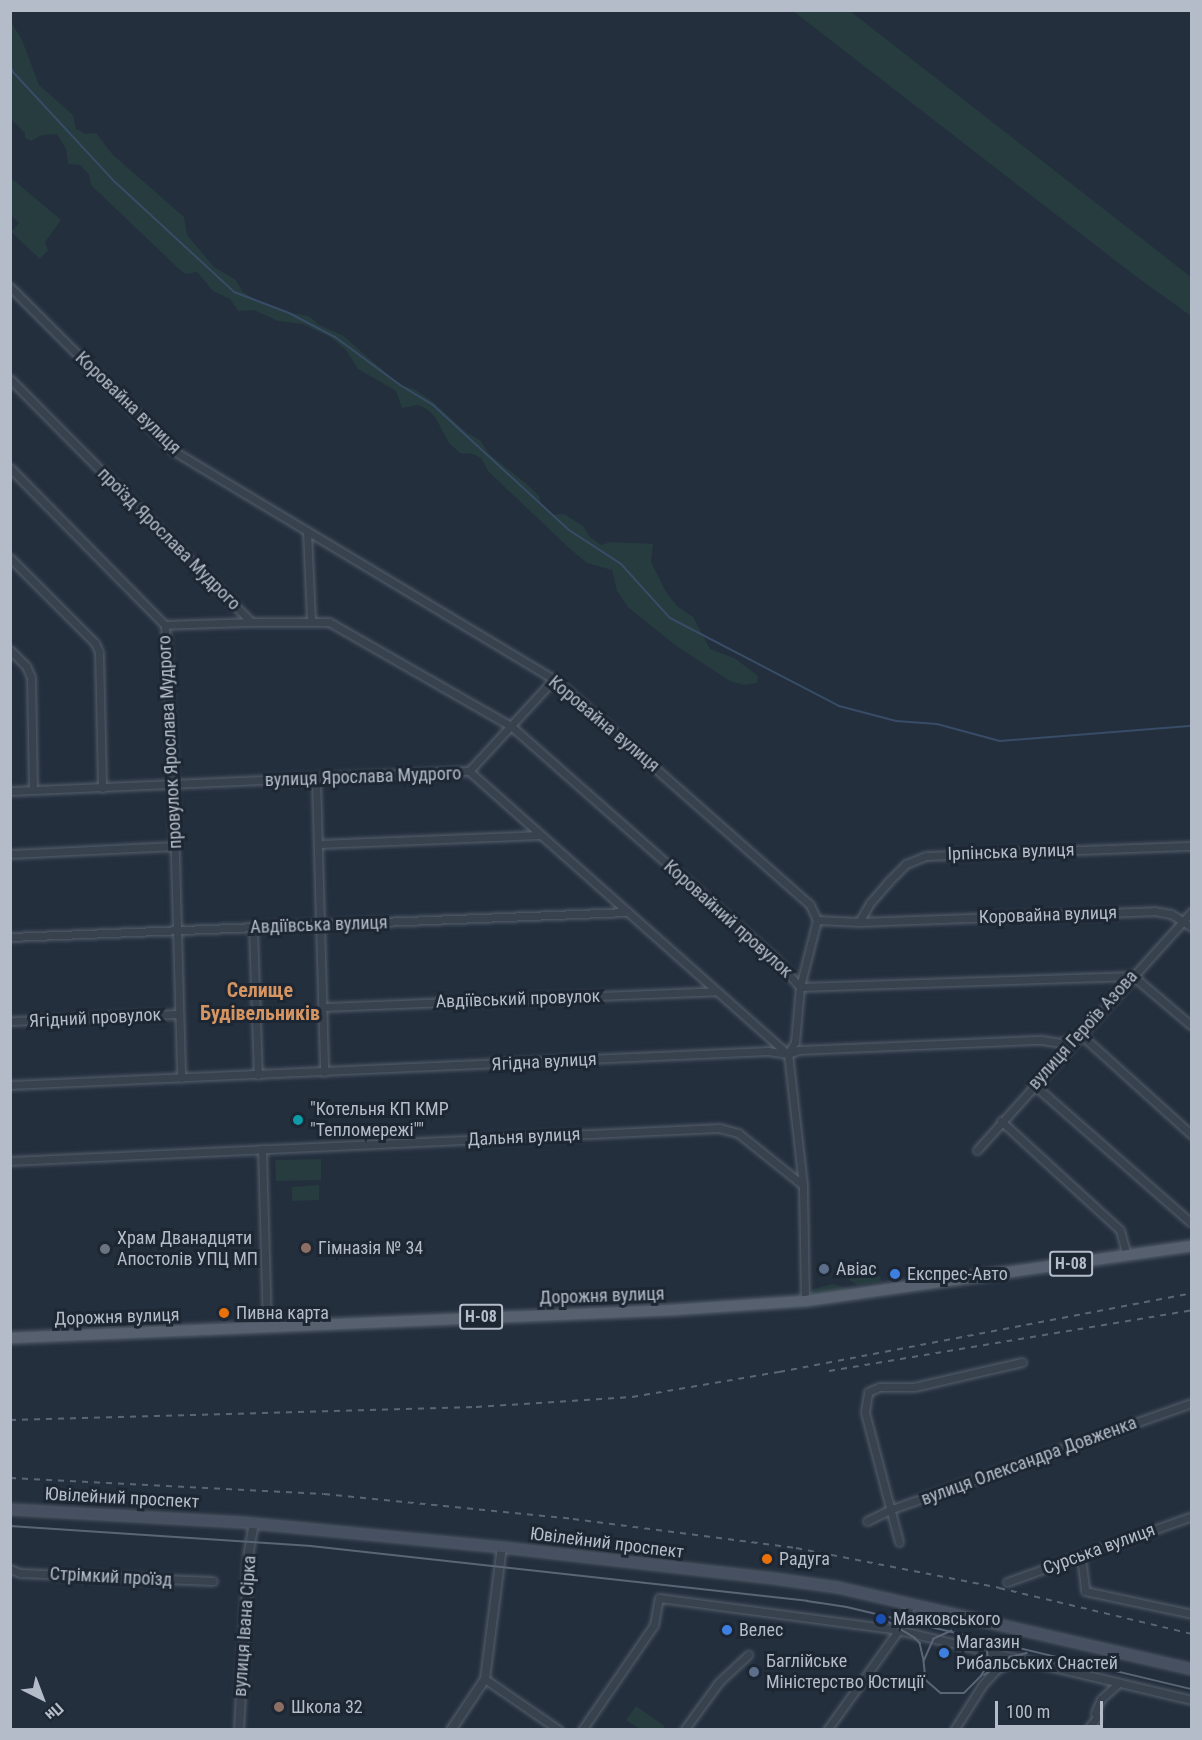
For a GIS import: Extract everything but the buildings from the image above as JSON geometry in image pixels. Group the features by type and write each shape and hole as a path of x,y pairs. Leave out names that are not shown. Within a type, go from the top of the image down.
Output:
{"main road":[{"name":"Дорожня вулиця","path":"10,1338 701,1308 805,1301 1191,1246"},
{"name":"Ювілейний проспект","path":"10,1509 254,1523 773,1578 837,1587 1191,1669"}],"street":[{"name":"Коровайна вулиця","path":"10,287 174,451 554,679 810,905 817,920 859,922 1154,911 1182,918"},
{"name":"проїзд Ярослава Мудрого","path":"10,379 251,622 311,620 329,622 512,727"},
{"name":"провулок Ярослава Мудрого","path":"10,468 165,625 173,785 181,1078"},
{"path":"307,531 311,620"},
{"path":"10,558 95,643 99,652 102,788"},
{"path":"165,625 251,622"},
{"path":"10,650 26,666 31,677 33,790"},
{"path":"469,771 554,679"},
{"name":"Коровайний провулок","path":"512,727 774,958 800,987 1133,976"},
{"name":"вулиця Ярослава Мудрого","path":"10,791 469,771 714,991 788,1054"},
{"path":"316,779 324,1072"},
{"path":"318,844 540,835"},
{"path":"10,854 175,846"},
{"name":"Ірпінська вулиця","path":"859,922 870,903 906,864 926,855 1191,846"},
{"name":"вулиця Героїв Азова","path":"977,1150 1033,1084 1133,976 1182,918 1191,911"},
{"name":"Авдіївська вулиця","path":"10,937 627,912"},
{"path":"1182,918 1191,927"},
{"path":"805,1301 803,1185 788,1054 795,1042 800,987 817,920"},
{"path":"253,928 258,1075"},
{"path":"1133,976 1191,1026"},
{"name":"Авдіївський провулок","path":"322,1007 714,991"},
{"name":"Ягідний провулок","path":"10,1022 179,1014"},
{"path":"1077,1035 1191,1135"},
{"name":"Ягідна вулиця","path":"10,1085 756,1052 788,1054 800,1050 1042,1040 1061,1043 1077,1035"},
{"path":"1033,1084 1191,1222"},
{"path":"1001,1121 1120,1230 1127,1256"},
{"name":"Дальня вулиця","path":"10,1161 719,1128 738,1133 803,1185"},
{"path":"262,1149 267,1326"},
{"path":"899,1542 865,1412 868,1392 879,1387 914,1387 1022,1362"},
{"name":"вулиця Олександра Довженка","path":"867,1521 892,1509 1191,1403"},
{"name":"Сурська вулиця","path":"1007,1582 1191,1516"},
{"name":"вулиця Івана Сірка","path":"239,1730 249,1551 254,1523"},
{"path":"452,1730 485,1678 502,1548"},
{"path":"1081,1556 1085,1591 1191,1614"},
{"name":"Стрімкий проїзд","path":"10,1569 20,1573 213,1581"},
{"path":"582,1730 654,1625 659,1598 898,1630 1191,1700"},
{"path":"827,1730 898,1630 911,1604"},
{"path":"684,1730 719,1682 748,1655"},
{"path":"954,1730 983,1684 996,1670 1017,1658"},
{"path":"485,1678 559,1730"},
{"path":"1087,1730 1097,1717 1095,1713 1101,1699 1119,1683"}],"green space":[{"path":"793,11 850,11 1191,277 1191,316 1134,275"},
{"path":"10,20 22,40 39,85 73,115 76,129 86,134 96,133 113,155 184,217 187,235 214,267 236,280 242,291 255,300 289,313 309,316 319,325 342,335 400,385 414,389 432,401 467,433 480,440 489,454 529,486 539,496 542,506 553,515 564,514 583,526 590,537 601,545 611,542 653,544 651,562 666,592 677,606 693,617 710,649 736,659 758,676 757,683 744,685 730,681 675,645 628,607 617,591 612,570 587,563 568,547 488,471 481,458 473,454 460,453 449,443 435,417 427,409 418,405 402,408 396,391 358,369 346,350 330,337 303,324 278,321 254,310 238,311 230,299 213,291 197,272 186,274 179,269 91,185 89,174 80,165 68,164 66,149 57,134 42,135 31,141 25,138 25,133 11,119"},
{"path":"11,178 61,220 45,242 48,250 40,259 11,232 19,223 11,215"},
{"path":"321,1159 321,1180 276,1181 275,1160"},
{"path":"319,1185 319,1200 292,1201 292,1187"},
{"path":"880,1276 881,1282 857,1285 848,1279"},
{"path":"832,1284 857,1291 809,1295 813,1289"},
{"path":"636,1706 666,1729 640,1729 626,1720"}],"waterway":[{"path":"10,66 13,72 115,182 234,292 289,313 335,337 400,385 433,405 569,530 621,564 670,618 839,706 896,721 937,724 1000,741 1192,726"}],"tram line":[{"path":"10,1526 311,1546 807,1601 847,1607 1192,1689"},
{"path":"887,1621 920,1643 924,1660"},
{"path":"952,1631 934,1639 924,1661 926,1680 941,1693 964,1693 981,1676 988,1664 987,1651 975,1637"},
{"path":"984,1675 1010,1657 1027,1653"}],"railway":[{"path":"10,1420 476,1407 632,1397 779,1372 1192,1293"},
{"path":"829,1371 1192,1310"},
{"path":"10,1478 324,1494 573,1519 796,1548 999,1588 1192,1634"}],"place":[{"name":"\"Котельня КП КМР \"Тепломережi\"\"","path":"298,1120"},
{"name":"Гімназія № 34","path":"306,1248"},
{"name":"Храм Дванадцяти Апостолів УПЦ МП","path":"105,1249"},
{"name":"Авіас","path":"824,1269"},
{"name":"Експрес-Авто","path":"895,1274"},
{"name":"Пивна карта","path":"224,1313"},
{"name":"Радуга","path":"767,1559"},
{"name":"Маяковського","path":"881,1619"},
{"name":"Велес","path":"727,1630"},
{"name":"Магазин Рибальських Снастей","path":"944,1653"},
{"name":"Баглійське Міністерство Юстиції","path":"754,1672"},
{"name":"Школа 32","path":"279,1707"}],"district":[{"name":"Селище Будівельників","path":"260,1002"}]}
